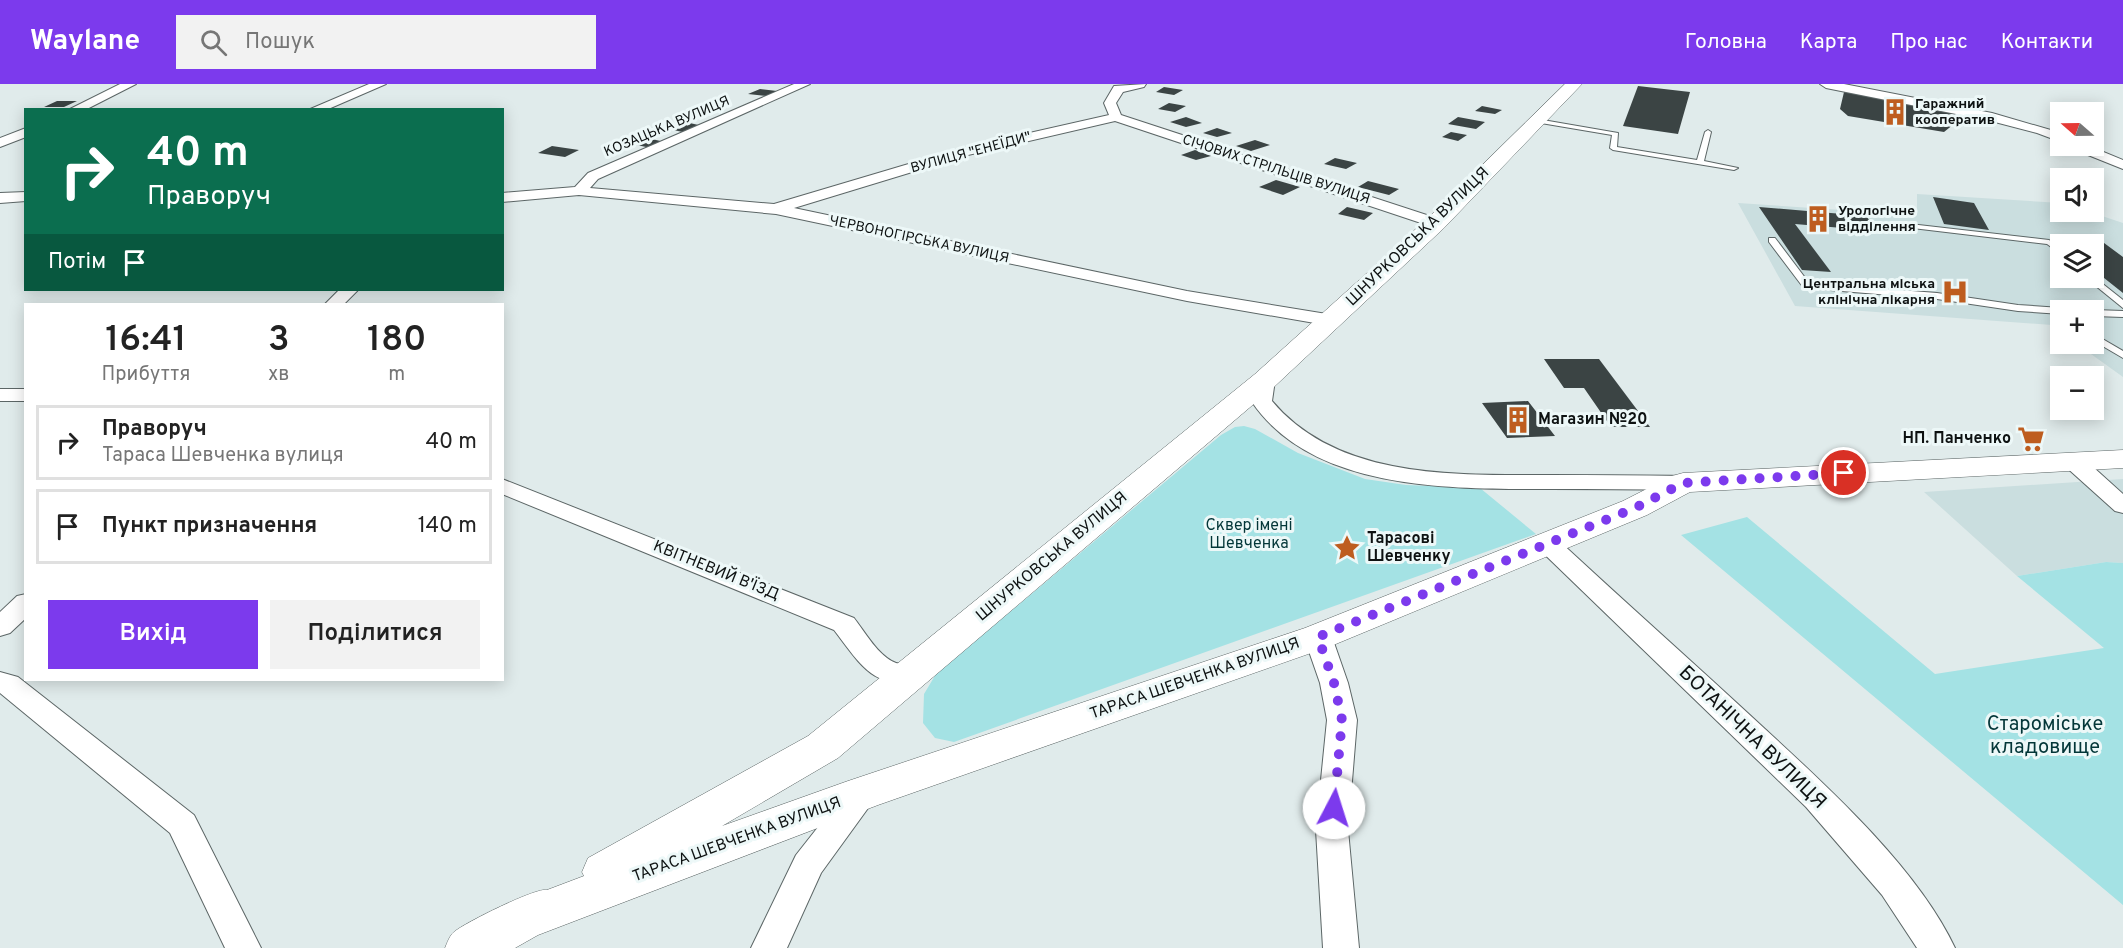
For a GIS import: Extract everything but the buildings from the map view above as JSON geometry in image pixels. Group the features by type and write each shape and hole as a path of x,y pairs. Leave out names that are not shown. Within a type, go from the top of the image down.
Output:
{"street":[{"path":"78,108 130,84"},
{"path":"319,108 380,84"},
{"name":"КОЗАЦЬКА ВУЛИЦЯ","path":"579,191 593,176 804,84"},
{"path":"1116,117 1110,103 1113,87 1140,84"},
{"name":"ШНУРКОВСЬКА ВУЛИЦЯ","path":"470,948 823,747 1265,380 1436,223 1574,84"},
{"path":"1826,84 1992,117 2050,133"},
{"name":"ВУЛИЦЯ \"ЕНЕЇДИ\"","path":"776,209 964,152 1116,117"},
{"name":"СІЧОВИХ СТРІЛЬЦІВ ВУЛИЦЯ","path":"1116,117 1436,223"},
{"path":"0,143 24,133"},
{"path":"2102,156 2123,165"},
{"name":"ЧЕРВОНОГІРСЬКА ВУЛИЦЯ","path":"504,198 579,191 776,209 1187,296 1332,320"},
{"path":"0,198 24,196"},
{"path":"335,303 349,291"},
{"path":"1265,380 1262,402 1279,422 1315,447 1366,466 1423,478 1501,482 1683,483"},
{"path":"0,395 24,395"},
{"name":"ТАРАСА ШЕВЧЕНКА ВУЛИЦЯ","path":"522,920 863,793 1318,637 1635,508 1683,483 2123,459"},
{"path":"2073,462 2123,506"},
{"name":"КВІТНЕВИЙ В'ЇЗД","path":"504,487 844,624 876,663 893,675 914,672"},
{"name":"БОТАНІЧНА ВУЛИЦЯ","path":"1548,544 1804,785 1865,849 1920,919 1937,948"},
{"path":"0,627 24,604"},
{"path":"1318,637 1334,683 1342,720 1332,830 1341,948"},
{"path":"0,682 8,684 182,824 243,948"},
{"path":"769,948 808,866 863,793"}],"lane":[{"path":"1537,121 1616,134 1613,148 1734,168"},
{"path":"1700,162 1708,132"},
{"path":"1904,225 2050,243"},
{"path":"1772,240 1806,285 1937,296 2050,310"},
{"path":"2102,288 2123,305"},
{"path":"2104,313 2123,314"},
{"path":"2104,343 2123,355"}],"shaded area":[{"name":"Центральна міська клінічна лікарня","path":"1917,194 2050,202 2050,222 2104,222 2104,217 2123,223 2123,377 2091,354 2104,354 2104,300 2050,300 2050,325 1795,306 1738,203 1917,215"},
{"path":"2123,479 2123,563 2106,562 2017,576 1924,492"}],"green space":[{"name":"Сквер імені Шевченка","path":"1244,426 1255,429 1298,453 1365,479 1406,485 1480,488 1536,534 954,742 935,738 923,723 924,694 936,674 1221,435 1235,427"},
{"name":"Староміське кладовище","path":"1747,517 1935,674 2104,648 2017,576 2106,562 2123,563 2123,905 1681,535"}],"place":[{"name":"Гаражний кооператив","path":"1895,112"},
{"name":"Урологічне відділення","path":"1818,219"},
{"name":"Центральна міська клінічна лікарня","path":"1955,292"},
{"name":"Магазин №20","path":"1518,420"},
{"name":"НП. Панченко","path":"2031,439"},
{"name":"Тарасові Шевченку","path":"1347,548"}],"route":[{"path":"1334,808 1342,720 1334,683 1318,637 1635,508 1683,483 1844,473"}]}
